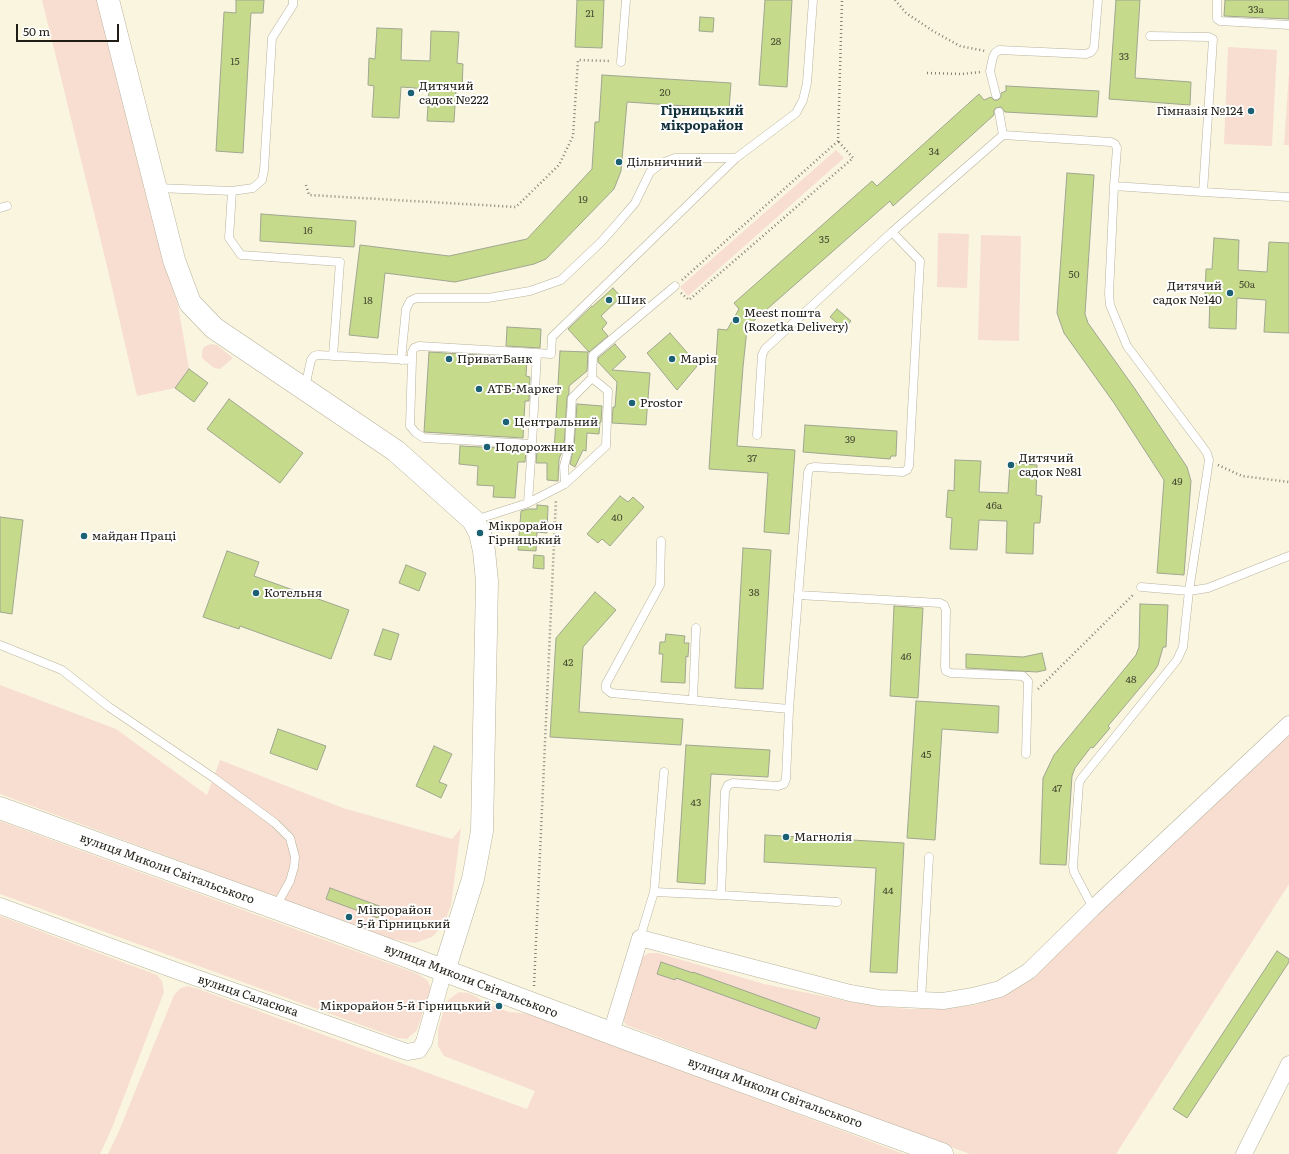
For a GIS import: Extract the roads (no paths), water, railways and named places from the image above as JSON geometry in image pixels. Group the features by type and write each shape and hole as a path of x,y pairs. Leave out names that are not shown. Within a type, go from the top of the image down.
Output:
{"street":[{"path":"108,0 174,260 190,303 214,328 396,451 473,520 480,533 484,550 487,581 482,831 473,879 444,971"},
{"path":"611,1033 640,938 850,993 879,998 943,1001 973,996 1000,989 1029,971 1093,908 1289,724"},
{"name":"вулиця Миколи Світальського","path":"0,808 942,1154"},
{"name":"вулиця Саласюка","path":"0,906 177,971 407,1052 419,1050 424,1042 444,971"},
{"path":"1244,1154 1289,1064"}],"lane":[{"path":"156,188 232,191 253,188 262,180 264,170 272,38 293,5 293,0"},
{"path":"621,62 626,0"},
{"path":"532,444 424,438 416,433 410,426 412,352 414,348 418,346 552,354 552,337 736,158 796,112 803,100 807,83 813,0"},
{"path":"996,95 990,71 995,53 999,50 1086,54 1091,52 1094,48 1098,0"},
{"path":"1217,0 1217,19 1220,21 1289,25"},
{"path":"1150,36 1209,37 1213,39 1203,192"},
{"path":"999,112 1003,135"},
{"path":"757,435 762,355 766,349 892,232 1003,135 1111,142 1115,144 1117,148 1109,294 1110,305 1127,346 1207,452 1209,460 1189,591 1183,647 1177,660 1078,784 1073,866 1074,872 1093,908"},
{"path":"401,360 406,309 410,301 416,298 488,298 530,290 562,280 601,242 635,203 650,172 662,163 675,158 736,158"},
{"path":"1114,186 1289,197"},
{"path":"232,191 229,238 241,255 340,262 333,356"},
{"path":"721,895 725,791 728,785 734,783 778,786 784,784 786,779 789,709 808,472 810,468 815,466 903,472 907,470 909,466 920,261 892,232"},
{"path":"565,484 564,466 569,447 572,398 592,378 593,355 675,286"},
{"path":"528,503 537,353"},
{"path":"304,389 311,360 314,356 412,360"},
{"path":"473,520 528,503 565,484 606,446 608,391 592,378"},
{"path":"661,541 660,585 606,684 606,689 611,693 692,699 789,709"},
{"path":"1141,586 1189,591 1208,588 1289,556"},
{"path":"798,595 940,603 944,605 946,610 944,667 946,671 950,673 1023,676 1028,681 1026,754"},
{"path":"692,699 696,628"},
{"path":"0,646 62,670 109,707 214,778 275,824 290,838 295,857 294,867 290,881 274,908"},
{"path":"640,938 654,892 664,772"},
{"path":"922,1001 929,857"},
{"path":"654,892 837,902"}],"place":[{"name":"Дитячий садок №222","path":"411,93"},
{"name":"Гімназія №124","path":"1251,111"},
{"name":"Дільничний","path":"619,162"},
{"name":"Дитячий садок №140","path":"1230,293"},
{"name":"Шик","path":"609,300"},
{"name":"Meest пошта (Rozetka Delivery)","path":"736,320"},
{"name":"ПриватБанк","path":"449,359"},
{"name":"Марія","path":"672,359"},
{"name":"АТБ-Маркет","path":"479,389"},
{"name":"Prostor","path":"632,403"},
{"name":"Центральний","path":"506,422"},
{"name":"Подорожник","path":"487,447"},
{"name":"Дитячий садок №81","path":"1011,465"},
{"name":"Мiкрорайон Гiрницький","path":"480,533"},
{"name":"майдан Праці","path":"84,536"},
{"name":"Котельня","path":"256,593"},
{"name":"Магнолія","path":"786,837"},
{"name":"Мікрорайон 5-й Гірницький","path":"349,917"},
{"name":"Мiкрорайон 5-й Гiрницький","path":"499,1006"}],"district":[{"name":"Гірницький мікрорайон","path":"702,118"}]}
